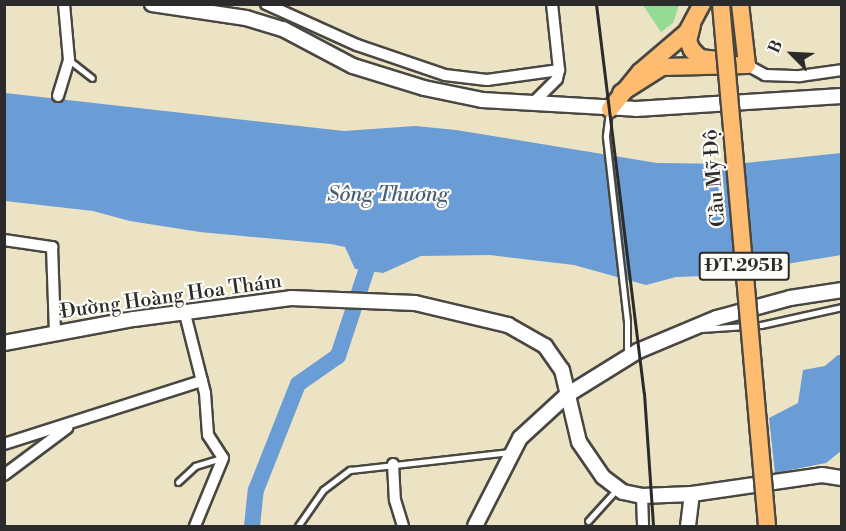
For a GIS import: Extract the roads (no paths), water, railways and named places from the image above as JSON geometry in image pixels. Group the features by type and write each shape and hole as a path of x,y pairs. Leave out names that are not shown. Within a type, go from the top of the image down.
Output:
{"main road":[{"path":"702,4 692,25 688,41 700,58 747,62"},
{"name":"Cầu Mỹ Độ","path":"721,4 767,526"},
{"path":"740,4 747,62"},
{"path":"610,109 621,93 692,25"},
{"path":"621,93 662,67 747,62"}],"street":[{"path":"58,96 69,60 64,4"},
{"path":"152,4 246,18 283,29 353,66 424,88 482,100 610,109 842,96"},
{"path":"266,4 376,52 445,75 487,80 559,70"},
{"path":"533,103 557,79 559,70 552,4"},
{"path":"747,62 765,75 800,76 842,70"},
{"path":"4,240 52,247 55,334"},
{"path":"475,526 520,438 567,395 627,357 690,329 743,310 842,290"},
{"name":"Đường Hoàng Hoa Thám","path":"4,343 291,298 375,299 415,303 508,325 554,356 567,395"},
{"path":"185,314 202,381 208,435 223,458 195,526"},
{"path":"4,444 202,381"},
{"path":"567,395 579,442 587,457 617,489 642,496 693,494 822,475 842,478"},
{"path":"4,475 74,423"},
{"path":"393,464 395,500 403,526"},
{"path":"688,526 693,494"},
{"path":"642,496 643,526"}],"lane":[{"path":"69,60 92,78"},
{"path":"610,109 606,138 627,321 627,357"},
{"path":"690,329 761,325 842,307"},
{"path":"298,526 323,490 350,470 512,452"},
{"path":"178,482 195,466 223,458"},
{"path":"588,521 617,489"}],"water":[{"name":"Sông Thương","path":"5,93 344,131 415,126 456,130 657,163 736,164 841,153 841,255 762,268 727,267 702,276 676,277 646,285 574,265 490,255 421,256 383,273 355,269 345,247 331,244 200,232 130,221 93,211 5,201"},
{"path":"841,355 841,451 826,463 775,473 769,418 798,403 803,370 825,366"}],"waterway":[{"path":"252,526 256,490 298,384 338,356 373,250"}],"railway":[{"path":"596,4 644,393 653,526"}]}
